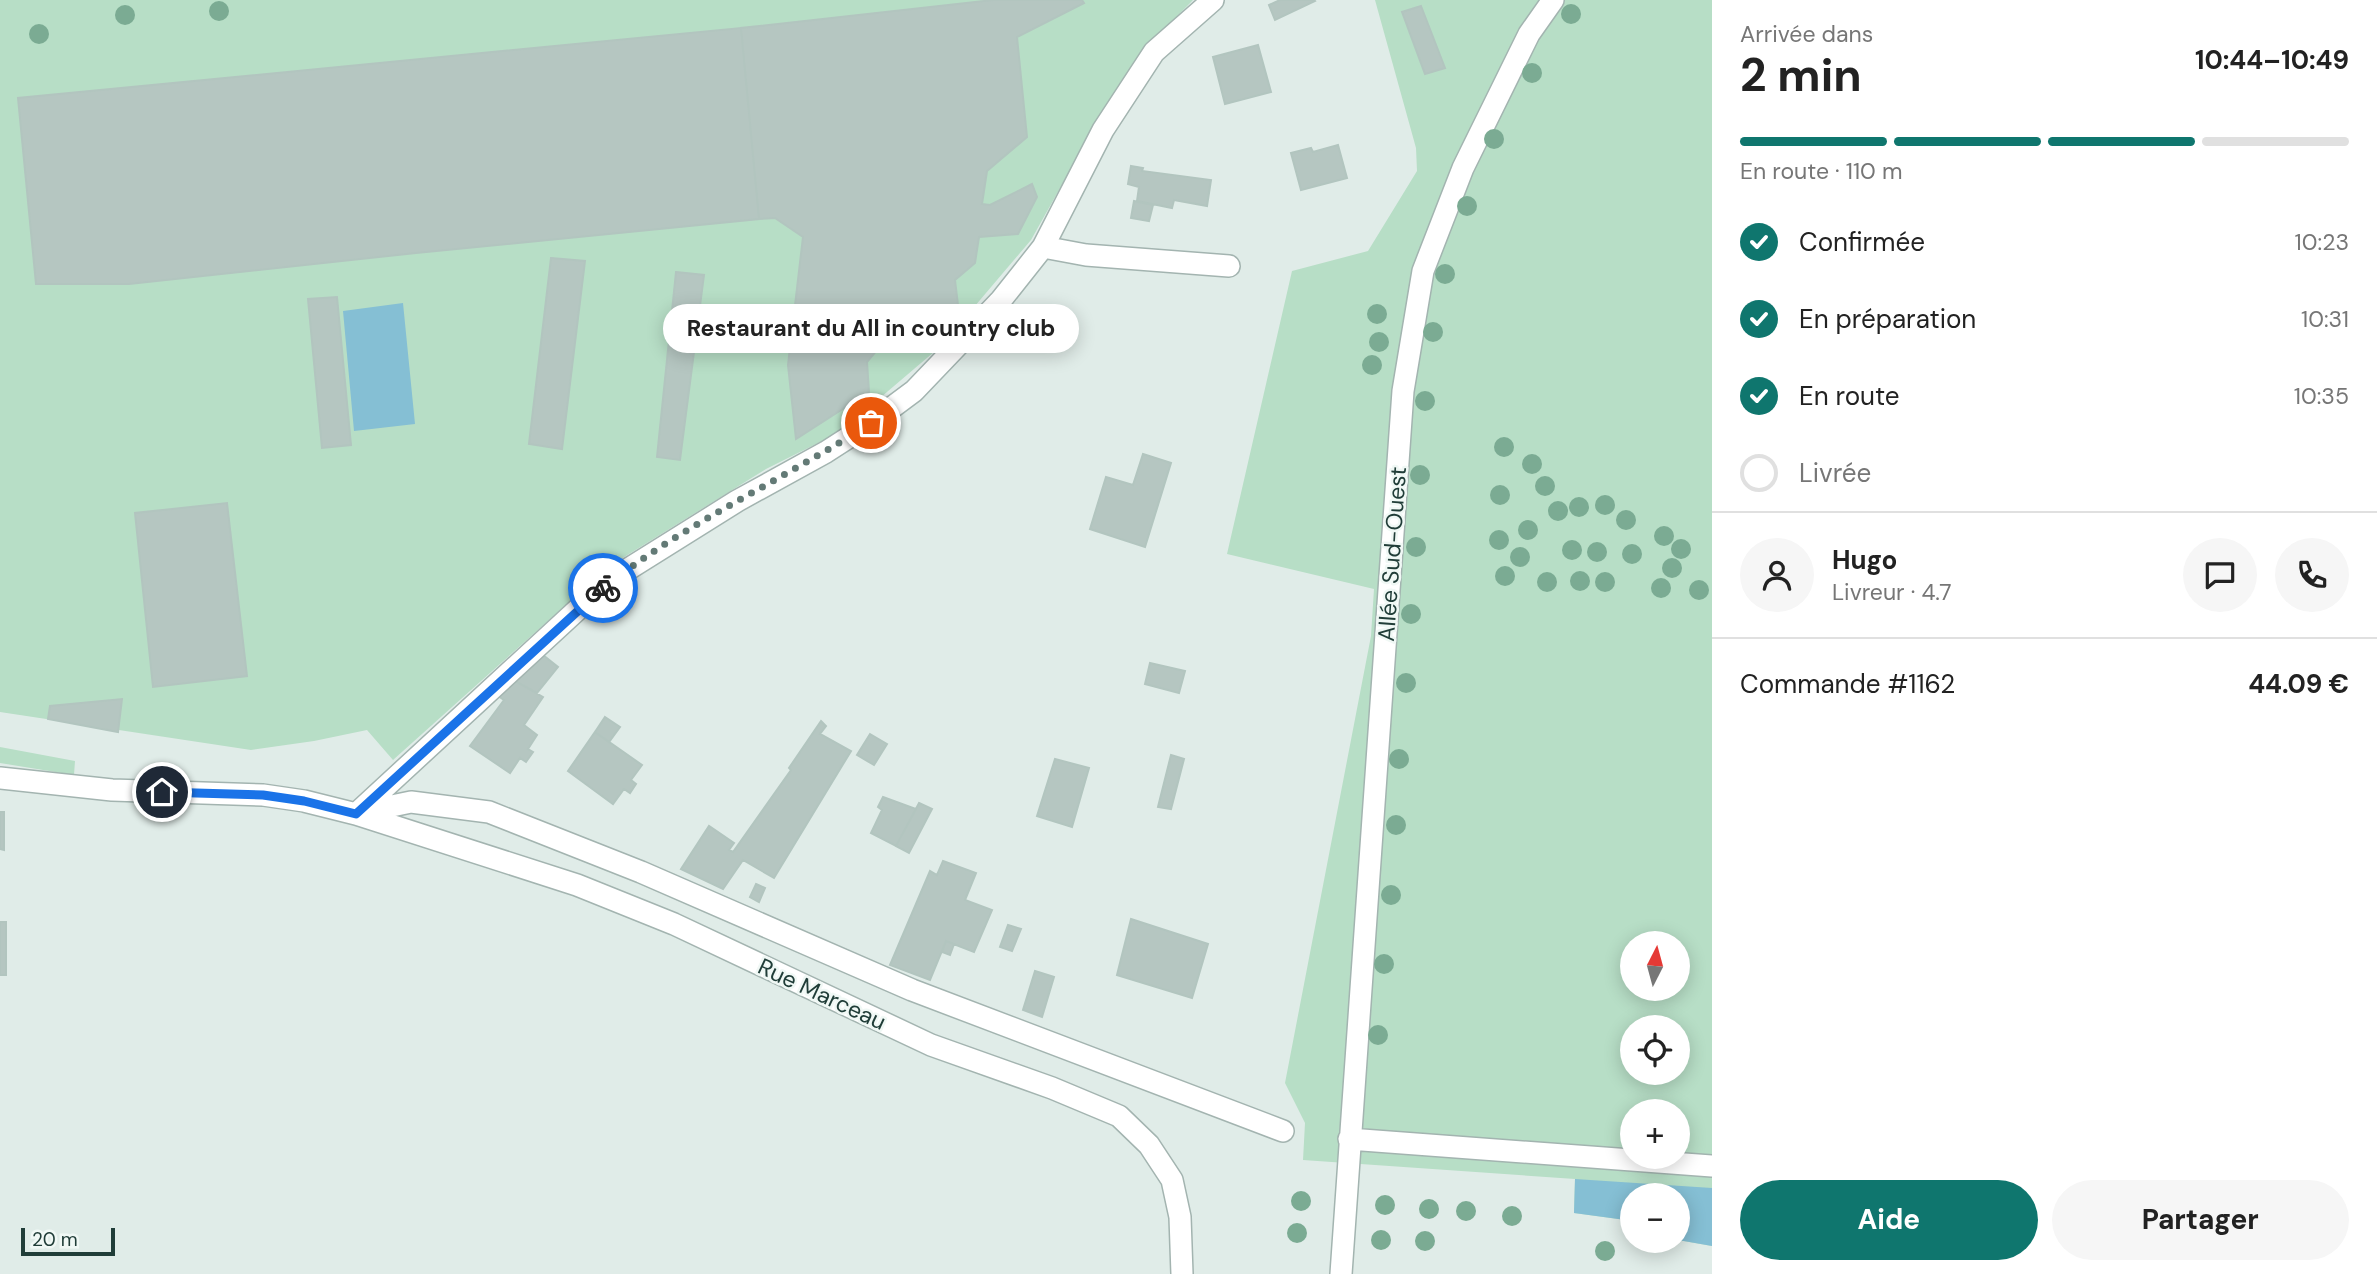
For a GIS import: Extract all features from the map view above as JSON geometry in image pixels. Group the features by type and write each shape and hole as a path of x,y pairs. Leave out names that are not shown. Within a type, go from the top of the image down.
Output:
{"street":[{"path":"356,814 589,599 622,573 737,501 826,452 914,391 1001,300 1043,247 1103,131 1154,52 1213,0"},
{"name":"Allée Sud-Ouest","path":"1342,1274 1349,1139 1403,391 1423,271 1463,168 1530,34 1553,0"},
{"path":"1043,247 1086,255 1229,266"},
{"name":"Rue Marceau","path":"0,778 112,790 263,795 304,801 356,814 577,885 674,925 932,1045 1052,1088 1119,1116 1149,1145 1172,1180 1180,1217 1182,1274"},
{"name":"Rue Marceau","path":"356,814 411,802 489,812 641,872 912,990 1283,1131"},
{"path":"1349,1139 1712,1166"}],"green space":[{"path":"0,0 1193,0 1140,54 1107,104 1031,240 941,346 840,432 766,469 608,567 393,760 367,730 251,750 0,712"},
{"path":"1375,0 1712,0 1712,1246 1690,1242 1690,1183 1620,1183 1620,1219 1574,1213 1575,1179 1303,1160 1305,1123 1285,1083 1371,636 1374,589 1227,554 1292,271 1368,251 1417,171 1416,148"},
{"path":"0,747 75,761 74,775 0,763"}],"water":[{"path":"403,303 415,424 354,431 343,311"},
{"path":"1575,1179 1636,1183 1620,1183 1620,1219 1574,1213"},
{"path":"1690,1187 1712,1188 1712,1246 1690,1242"}],"building":[{"path":"993,0 1082,0 1084,3 1017,37 1027,137 987,171 982,204 990,205 1032,184 1037,197 1018,234 979,237 975,263 955,280 958,305 886,339 867,362 869,392 796,439 788,365 803,237 775,218 759,219 741,28"},
{"path":"1280,0 1315,1 1275,20 1269,5"},
{"path":"1421,6 1445,68 1425,74 1402,12"},
{"path":"741,28 759,219 129,284 36,284 18,98"},
{"path":"1258,45 1271,92 1225,104 1213,57"},
{"path":"1338,145 1347,178 1301,190 1291,153 1311,148 1313,152"},
{"path":"1131,166 1143,168 1142,171 1211,180 1207,206 1174,200 1172,208 1137,201 1139,187 1128,184"},
{"path":"1134,201 1153,205 1149,221 1131,218"},
{"path":"551,258 585,261 562,449 529,444"},
{"path":"676,272 704,275 680,460 657,457"},
{"path":"337,297 351,445 322,448 308,299"},
{"path":"1143,454 1171,463 1145,547 1090,529 1106,477 1133,485"},
{"path":"227,503 247,676 153,687 135,513"},
{"path":"543,655 558,667 537,693 515,681"},
{"path":"1150,663 1185,671 1179,693 1145,684"},
{"path":"515,681 543,697 524,725 537,735 528,749 533,752 526,762 520,758 510,773 470,746 504,700 498,696"},
{"path":"122,699 118,732 48,719 50,706"},
{"path":"605,717 620,727 609,742 595,732"},
{"path":"821,721 826,726 820,734 851,751 774,878 743,860 723,889 681,869 709,826 734,843 729,850 733,852 791,770 789,768"},
{"path":"595,732 642,765 631,780 636,784 630,793 624,789 613,804 568,771"},
{"path":"870,734 887,744 874,765 857,755"},
{"path":"1171,755 1184,759 1171,809 1158,807"},
{"path":"1055,759 1089,768 1072,827 1037,816"},
{"path":"883,797 916,809 896,846 871,833 882,810 878,807"},
{"path":"919,803 932,809 909,853 896,846"},
{"path":"0,812 4,812 4,850 0,849"},
{"path":"943,861 976,873 965,900 992,910 974,952 946,941 930,980 890,965 930,871 937,875"},
{"path":"756,884 765,888 759,902 750,897"},
{"path":"1131,919 1208,944 1192,998 1117,975"},
{"path":"0,922 6,922 6,975 0,975"},
{"path":"1008,925 1021,929 1012,951 1000,947"},
{"path":"946,941 954,944 950,955 942,952"},
{"path":"1035,971 1054,977 1042,1017 1023,1010"}],"way so far":[{"path":"603,588 622,573 737,501 826,452 871,423"}],"place":[{"name":"Restaurant du All in country club","path":"871,423"}],"route":[{"path":"162,792 263,795 304,801 356,814 603,588"}]}
